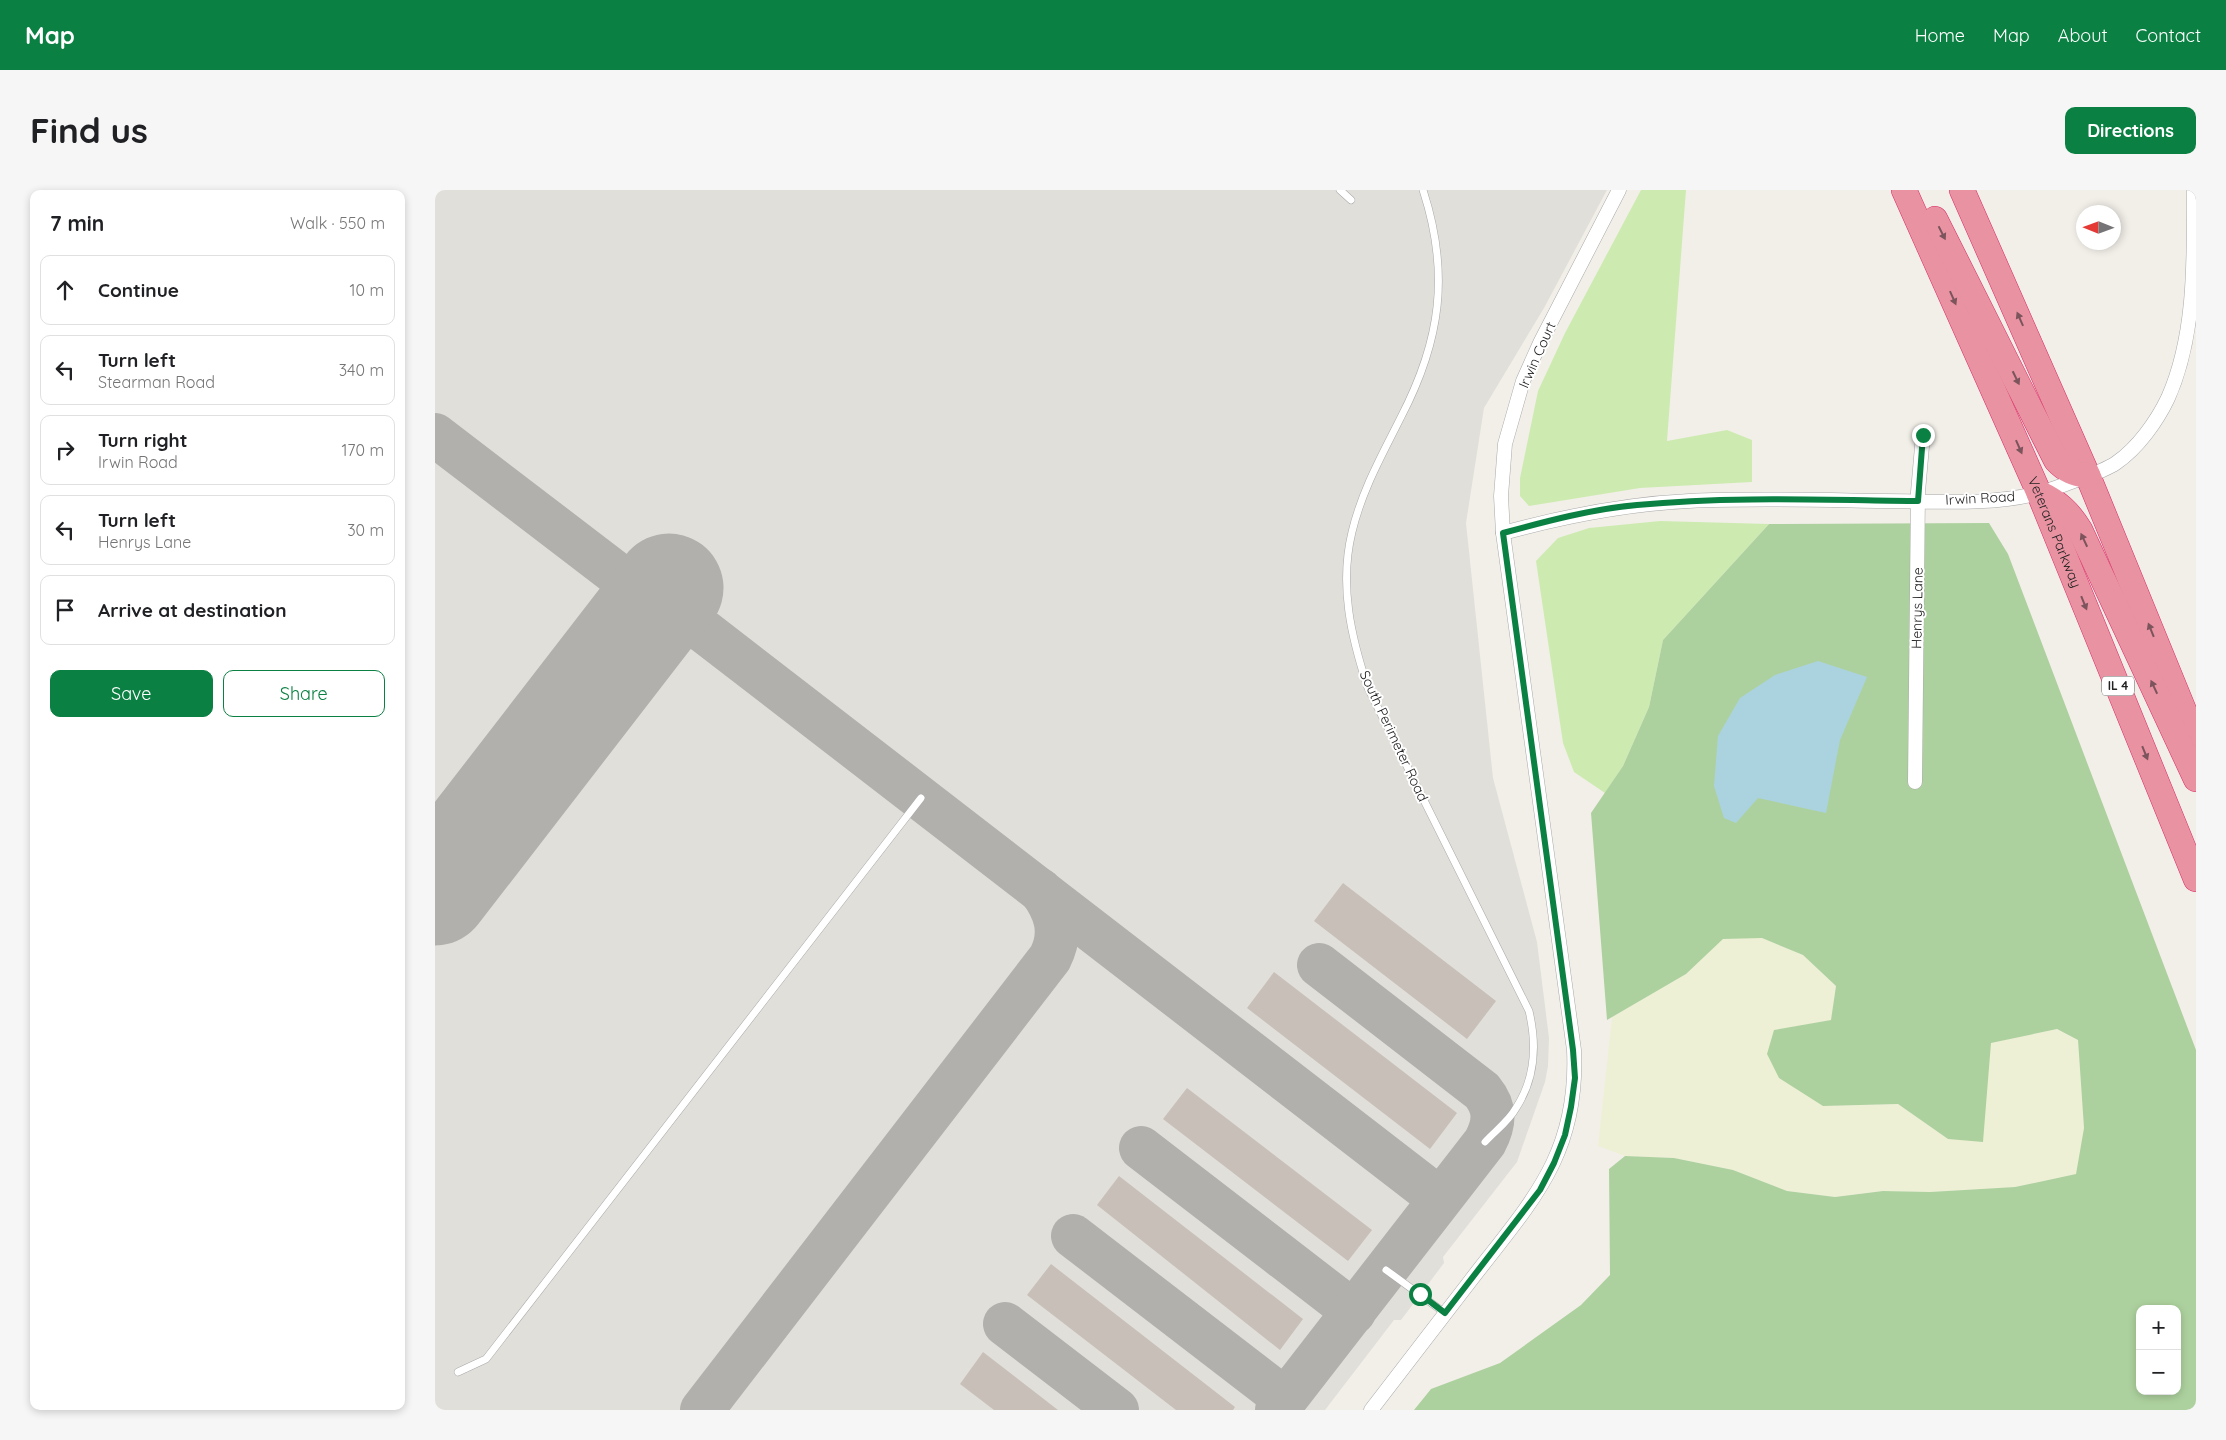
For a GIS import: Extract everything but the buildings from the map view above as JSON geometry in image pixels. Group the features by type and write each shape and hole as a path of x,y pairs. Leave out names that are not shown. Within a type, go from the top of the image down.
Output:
{"highway":[{"name":"Veterans Parkway","path":"1904,190 2039,493 2196,879"},
{"path":"1920,190 2056,460 2072,473 2088,476"},
{"path":"1962,190 2088,476 2196,740"},
{"path":"2039,493 2055,501 2071,515 2080,530 2196,779"}],"street":[{"name":"Irwin Court","path":"1371,1410 1540,1190 1565,1135 1571,1107 1575,1078 1572,1040 1503,533 1501,496 1505,444 1523,381 1540,343 1619,190"},
{"name":"Irwin Road","path":"1503,533 1543,522 1612,508 1655,504 1727,500 1993,500 2039,493 2088,476 2116,463 2131,450 2158,415 2177,379 2188,343 2193,303 2194,190"},
{"name":"Henrys Lane","path":"1915,782 1918,501 1923,435"}],"lane":[{"path":"1340,190 1351,200"},
{"name":"South Perimeter Road","path":"1423,190 1437,238 1439,259 1435,326 1421,375 1371,474 1360,504 1352,534 1347,589 1349,618 1355,650 1368,688 1529,1012 1535,1046 1525,1094 1516,1110 1485,1142"},
{"path":"458,1372 486,1359 921,798"},
{"path":"1386,1270 1445,1313"}],"shaded area":[{"path":"435,190 1607,190 1544,308 1484,408 1466,523 1493,778 1537,942 1549,1038 1548,1066 1545,1082 1517,1162 1443,1257 1444,1263 1401,1320 1394,1320 1325,1410 435,1410"}],"green space":[{"path":"1641,190 1686,190 1667,441 1727,430 1752,440 1752,482 1640,488 1529,506 1520,496 1520,478 1538,391 1565,333"},
{"path":"1660,521 1769,524 1663,640 1649,707 1623,766 1605,793 1574,772 1563,743 1536,561 1558,538 1589,528"},
{"path":"1989,523 2008,554 2196,1050 2196,1410 1414,1410 1431,1389 1500,1363 1581,1305 1610,1275 1609,1169 1625,1156 1674,1158 1733,1170 1787,1191 1835,1197 1883,1191 1930,1192 2015,1187 2076,1174 2084,1128 2078,1040 2057,1029 1991,1043 1983,1142 1948,1139 1898,1104 1823,1106 1779,1078 1767,1054 1774,1030 1831,1020 1836,986 1803,955 1762,938 1723,939 1686,974 1607,1020 1591,813 1623,766 1649,707 1663,640 1769,524"},
{"path":"1723,938 1762,938 1803,955 1836,986 1831,1020 1775,1030 1823,1106 1898,1104 1948,1139 1991,1043 2056,1029 2078,1040 2084,1128 2076,1174 2015,1187 1930,1192 1883,1191 1835,1197 1787,1191 1733,1170 1674,1158 1625,1156 1598,1146 1612,1017 1686,974"}],"water":[{"path":"1818,661 1867,677 1840,740 1826,813 1758,798 1736,823 1724,818 1714,786 1718,736 1740,698 1775,675"}],"taxiway":[{"path":"435,435 656,604 705,632 1440,1199"},
{"path":"702,1410 1050,958 1056,940 1056,922 1054,914 1040,890"},
{"path":"1277,1410 1485,1142 1491,1128 1493,1116 1490,1103 1482,1091 1319,965"},
{"path":"1141,1148 1354,1312"},
{"path":"1073,1236 1285,1399"},
{"path":"1005,1324 1117,1410"}],"runway":[{"path":"435,891 669,588"}],"route":[{"path":"1420,1294 1445,1313 1540,1190 1554,1163 1565,1135 1575,1078 1573,1050 1503,533 1543,522 1636,505 1727,500 1918,501 1923,435"}]}
